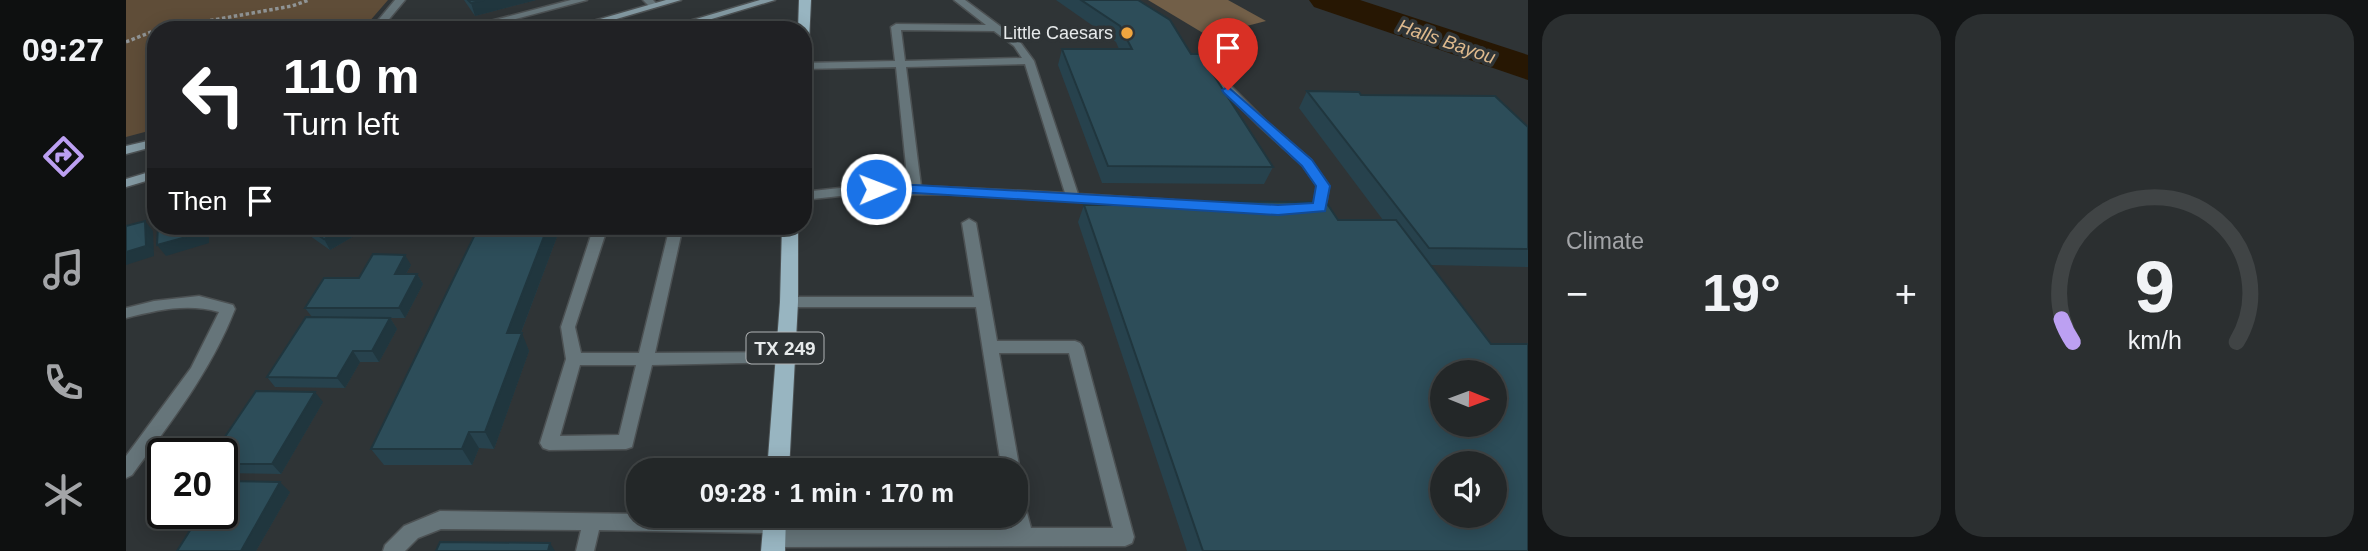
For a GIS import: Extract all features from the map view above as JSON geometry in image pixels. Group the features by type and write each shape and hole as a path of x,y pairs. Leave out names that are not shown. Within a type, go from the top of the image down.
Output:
{"main road":[{"path":"595,21 651,3 676,0"},
{"path":"696,21 770,0"},
{"path":"804,21 806,0"},
{"path":"126,150 147,144"},
{"path":"126,183 147,177"},
{"name":"TX 249","path":"779,458 789,302 790,235"}],"street":[{"path":"382,21 400,0"},
{"path":"497,21 582,0"},
{"path":"959,0 1017,44 1029,61 1073,198"},
{"path":"915,189 896,27 997,28"},
{"path":"1191,53 1307,163 1323,186 1320,207 1299,209"},
{"path":"812,66 1029,61"},
{"path":"812,196 848,190 915,189 1185,204"},
{"path":"969,223 1009,458"},
{"path":"598,235 568,327 574,359 549,443 626,442 675,235"},
{"path":"126,313 153,306 199,301 228,309 219,334 197,371 126,470"},
{"path":"789,302 983,302"},
{"path":"392,551 411,532 440,520 592,522 774,533 1023,538 1125,537 1075,347 990,347"},
{"path":"574,359 785,358"},
{"path":"585,551 592,522"},
{"path":"1021,528 1023,538"}],"path":[{"path":"207,21 292,6 309,0"},
{"path":"126,42 147,34"}],"shaded area":[{"path":"126,0 388,0 370,21 147,21 147,131 126,137"},
{"path":"1148,0 1228,0 1266,21 1208,36"}],"building":[{"path":"1081,0 1138,0 1170,20 1191,54 1200,54 1273,167 1108,166 1062,49 1132,49 1120,26"},
{"path":"1307,91 1359,92 1361,95 1495,96 1528,127 1528,249 1429,248"},
{"path":"1157,201 1326,202 1338,220 1396,220 1491,344 1528,344 1528,551 1203,551 1084,205 1159,205"},
{"path":"145,221 146,246 126,252 126,226"},
{"path":"158,235 194,235 157,245"},
{"path":"475,235 545,235 507,333 522,333 485,432 469,432 462,449 371,449"},
{"path":"373,254 405,255 395,274 417,274 399,308 305,308 324,278 359,278"},
{"path":"306,317 390,318 372,351 353,351 337,378 267,377"},
{"path":"256,391 315,392 272,464 238,464 238,438 224,438"},
{"path":"238,481 280,482 241,551 177,551 191,529 238,529"},
{"path":"440,542 550,543 548,551 436,551"}],"waterway":[{"name":"Halls Bayou","path":"1326,0 1528,68"}],"place":[{"name":"Little Caesars","path":"1127,33"}],"route":[{"path":"876,189 903,188 1278,210 1320,207 1323,186 1307,163 1228,90"}]}
